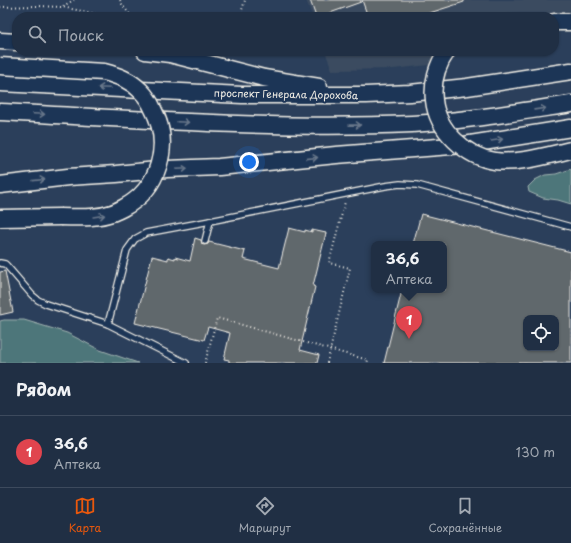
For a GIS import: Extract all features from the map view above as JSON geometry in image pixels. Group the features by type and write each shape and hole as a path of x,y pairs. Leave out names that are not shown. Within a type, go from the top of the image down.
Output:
{"main road":[{"path":"559,22 571,22"},
{"path":"0,42 12,42"},
{"path":"178,56 264,78 366,94"},
{"path":"443,56 437,69 434,86 434,102 438,116 444,128 464,149 477,156 493,161 507,162 571,150"},
{"path":"0,66 104,72 119,76 141,91 148,100 155,113 160,129 162,147 159,166 154,177 146,188 128,205 112,213 95,217 0,218"},
{"name":"проспект Генерала Дорохова","path":"0,83 242,95 366,94 410,93 467,87 571,71"},
{"path":"0,112 233,124 339,126 413,124 464,119 571,104"},
{"path":"0,185 68,177 167,169 219,167 336,155 464,145 571,128"}],"lane":[{"path":"108,324 127,250 135,240 146,232 400,184 417,185 571,227"},
{"path":"205,241 210,221"},
{"path":"0,263 8,266 38,300 108,324 186,363"}],"path":[{"path":"62,7 74,0"},
{"path":"120,0 128,12"},
{"path":"241,12 245,0"},
{"path":"0,7 62,7 86,12"},
{"path":"327,363 350,268 329,263 347,193"},
{"path":"205,363 217,318 368,360 367,363"}],"shaded area":[{"path":"306,0 571,0 571,13 311,12"},
{"path":"327,56 433,56 429,65 393,69 332,70"}],"green space":[{"path":"571,169 571,204 543,198 529,192 528,187 535,180 545,175 556,174"},
{"path":"24,320 67,333 100,350 138,363 0,363 0,321"}],"building":[{"path":"310,0 361,0 361,2 333,12 314,12"},
{"path":"362,0 464,0 464,2 433,12 366,12"},
{"path":"421,214 571,252 571,363 384,363 401,293 447,293 447,241 414,241"},
{"path":"289,228 305,232 305,230 312,232 312,230 326,233 300,350 319,355 317,363 229,363 229,360 224,359 230,333 208,327 204,340 135,323 152,256 168,260 168,257 175,259 175,257 190,261 195,238 201,240 202,244 204,245 208,244 209,242 245,251 243,259 279,268"},
{"path":"5,271 13,312 0,315 0,272"}],"place":[{"name":"36,6","path":"409,339"}]}
